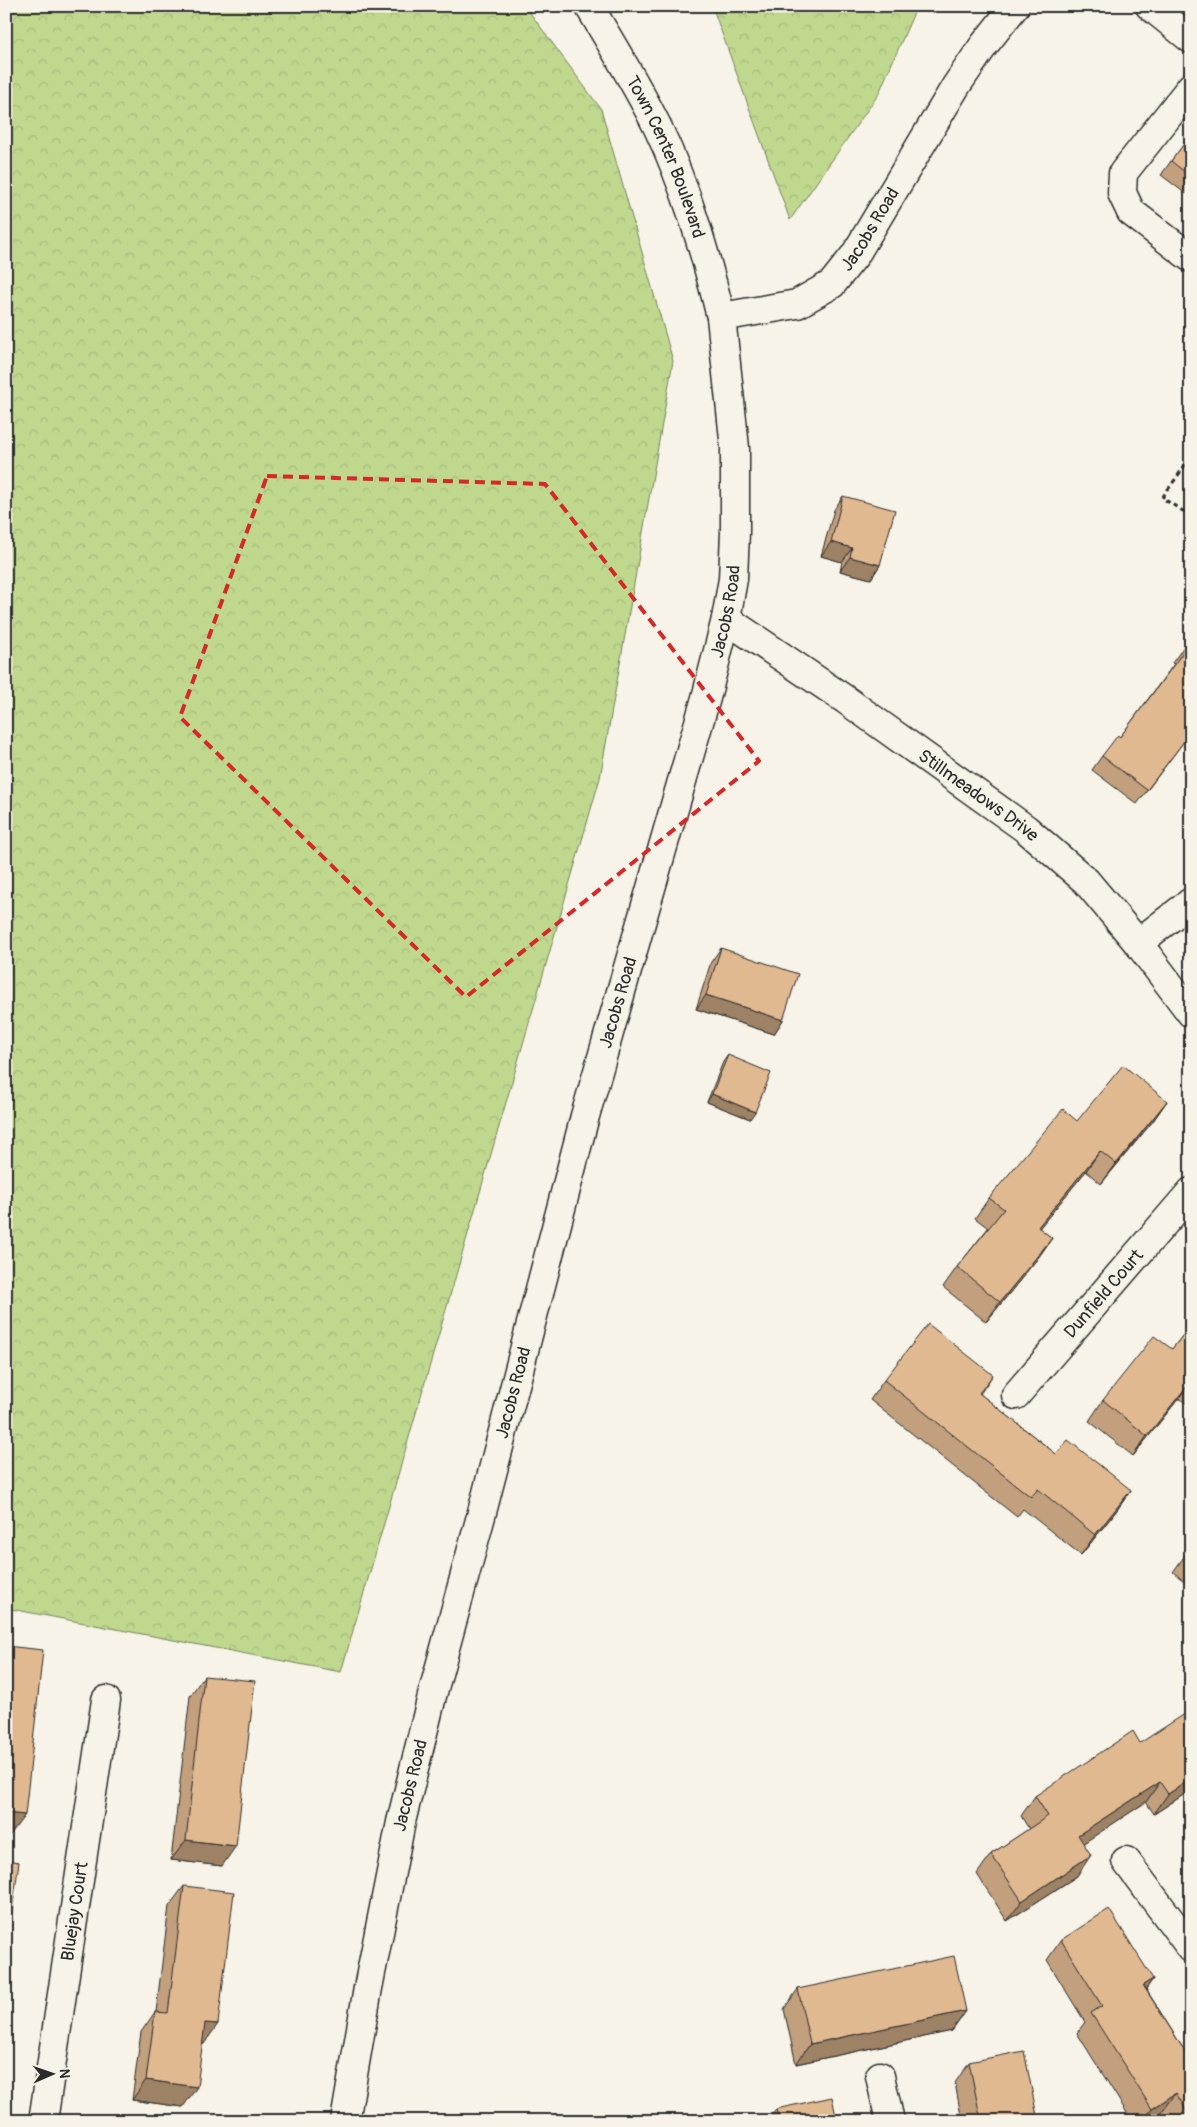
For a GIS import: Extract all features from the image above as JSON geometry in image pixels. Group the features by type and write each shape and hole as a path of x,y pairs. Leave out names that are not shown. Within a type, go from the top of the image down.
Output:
{"street":[{"name":"Town Center Boulevard","path":"589,6 656,125 680,181 710,273 720,317"},
{"name":"Jacobs Road","path":"345,2121 368,1988 396,1852 433,1692 481,1516 585,1116 700,717 726,619 733,578 735,448 720,317 797,304 832,284 855,255 956,86 984,45 1015,6"},
{"path":"1150,6 1191,38"},
{"path":"1191,87 1123,173 1122,193 1131,212 1191,258"},
{"name":"Stillmeadows Drive","path":"726,619 846,700 1026,829 1086,881 1138,943 1191,1013"},
{"path":"1138,943 1191,902"},
{"name":"Dunfield Court","path":"1016,1395 1191,1192"},
{"name":"Bluejay Court","path":"43,2121 106,1700"},
{"path":"1126,1861 1191,1948"},
{"path":"880,2076 890,2121"}],"path":[{"path":"1191,456 1162,498 1191,516"}],"highlighted area":[{"path":"267,476 545,484 759,761 466,997 180,717"}],"green space":[{"path":"6,6 525,6 601,109 673,361 600,778 341,1672 6,1608"},
{"path":"712,6 917,6 878,95 790,220"}],"building":[{"path":"1191,135 1191,177 1171,161"},
{"path":"843,496 895,510 880,565 850,557 852,548 831,542"},
{"path":"1191,637 1191,732 1147,790 1102,756 1118,735 1120,737 1153,693 1184,651 1182,649"},
{"path":"721,948 798,974 783,1020 706,995"},
{"path":"728,1055 771,1073 755,1112 712,1094"},
{"path":"1123,1065 1167,1101 1116,1164 1100,1151 1038,1227 1052,1238 1000,1302 957,1267 1004,1209 989,1198 1063,1109 1077,1121"},
{"path":"928,1324 993,1375 979,1393 1056,1454 1068,1440 1131,1490 1095,1535 1038,1489 1031,1497 884,1380"},
{"path":"1191,1325 1191,1381 1147,1436 1103,1400 1154,1336 1172,1349"},
{"path":"1191,1547 1191,1555 1187,1552"},
{"path":"6,1646 43,1650 25,1815 6,1813"},
{"path":"204,1676 255,1681 236,1846 186,1840"},
{"path":"1191,1710 1191,1779 1168,1794 1160,1782 1078,1835 1091,1855 1022,1901 991,1854 1048,1816 1035,1796 1133,1731 1140,1743"},
{"path":"6,1860 19,1862 9,1932 6,1932"},
{"path":"184,1886 234,1892 218,2024 205,2023 197,2087 146,2080 155,2012 168,2013"},
{"path":"1109,1909 1153,1979 1143,1985 1191,2061 1191,2118 1176,2093 1152,2109 1091,2013 1102,2006 1061,1940"},
{"path":"954,1956 966,2011 810,2044 798,1989"},
{"path":"1024,2051 1038,2121 981,2121 969,2062"},
{"path":"832,2097 837,2121 779,2121 776,2109"}]}
